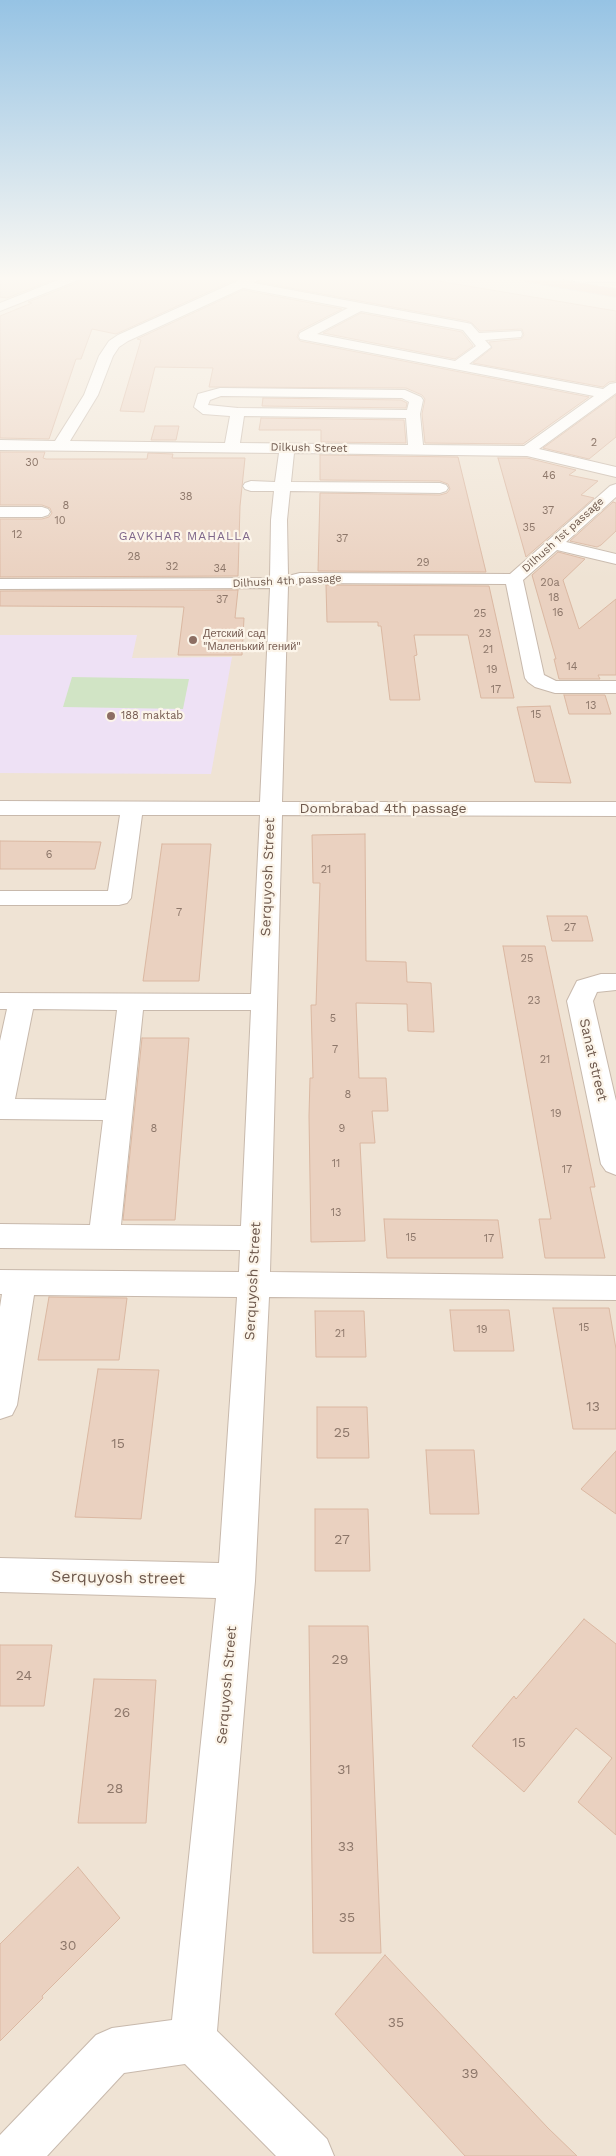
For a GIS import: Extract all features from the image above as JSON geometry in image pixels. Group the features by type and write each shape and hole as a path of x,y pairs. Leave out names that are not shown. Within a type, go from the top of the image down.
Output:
{"street":[{"path":"60,445 91,395 97,379"},
{"path":"538,379 611,390"},
{"path":"528,451 611,390"},
{"path":"413,414 238,412 208,411 201,407 203,397 220,392 405,394 416,400 413,414 416,450"},
{"path":"232,447 238,412"},
{"name":"Dilkush Street","path":"0,445 528,451 616,472"},
{"name":"Serquyosh Street","path":"193,2040 236,1581 254,1286 279,583 279,520 287,448"},
{"path":"251,486 440,488"},
{"path":"338,504 339,487"},
{"name":"Dilhush 1st passage","path":"616,489 514,579 535,678 542,683 555,686 616,687"},
{"path":"0,512 42,512"},
{"path":"552,544 616,559"},
{"name":"Dilhush 4th passage","path":"0,584 279,583 300,578 514,579"},
{"name":"Dombrabad 4th passage","path":"0,808 616,809"},
{"path":"0,898 119,898 132,808"},
{"name":"Sanat street","path":"616,982 601,982 586,987 580,1001 616,1164"},
{"path":"0,1104 11,1001 264,1002"},
{"path":"104,1237 131,1002"},
{"path":"0,1109 118,1110"},
{"path":"0,1236 255,1238"},
{"path":"0,1405 10,1282 254,1286 616,1288"},
{"name":"Serquyosh street","path":"0,1575 236,1581"},
{"path":"14,2156 112,2051 193,2040 310,2156"}],"shaded area":[{"name":"GAVKHAR MAHALLA","path":"0,379 616,379 616,2156 0,2156"},
{"name":"188 maktab","path":"0,635 137,635 132,658 232,657 211,774 0,773"}],"green space":[{"path":"72,677 189,679 183,709 63,707"}],"building":[{"path":"0,379 69,379 49,439 0,438"},
{"path":"130,379 152,379 144,412 120,411"},
{"path":"211,379 494,379 589,397 523,444 425,443 422,414 425,399 422,395 406,388 209,387"},
{"path":"558,379 616,379 616,381 609,382 603,387"},
{"path":"616,395 616,437 589,459 543,448"},
{"path":"263,398 401,400 407,403 406,408 262,406"},
{"path":"261,418 404,420 406,443 321,442 321,430 259,430"},
{"path":"155,426 179,426 176,440 151,440"},
{"path":"0,452 45,452 43,458 46,459 147,459 148,453 173,454 172,458 245,458 240,506 238,576 0,577 0,519 42,519 49,517 52,513 50,508 42,505 0,505"},
{"path":"320,455 458,457 486,572 318,571 320,493 440,495 447,493 450,489 448,484 440,481 320,480"},
{"path":"498,458 527,458 576,470 569,475 598,481 581,495 594,498 526,557"},
{"path":"613,502 616,503 616,531 601,545 597,547 570,541"},
{"path":"558,552 585,559 563,580 579,629 616,599 616,675 598,675 600,679 559,679 554,659 556,659 532,575"},
{"path":"326,585 489,586 514,698 481,698 468,635 414,635 417,655 414,656 420,700 390,700 381,626 378,626 378,622 327,622"},
{"path":"238,590 235,618 244,618 242,655 178,655 184,607 0,606 0,591"},
{"path":"564,695 605,695 611,714 569,714"},
{"path":"550,706 571,783 535,782 517,707"},
{"path":"365,834 366,961 406,962 407,982 431,983 434,1032 408,1031 407,1004 356,1003 359,1078 386,1078 388,1111 372,1111 375,1143 360,1143 365,1241 311,1242 309,1116 310,1078 313,1078 311,1005 316,1005 320,883 313,883 312,835"},
{"path":"0,841 101,842 95,869 0,869"},
{"path":"162,844 211,844 199,981 143,981"},
{"path":"547,916 587,916 593,941 552,941"},
{"path":"503,946 545,946 595,1187 590,1187 605,1258 545,1258 539,1219 551,1219"},
{"path":"142,1038 189,1038 175,1220 123,1220"},
{"path":"384,1219 498,1220 503,1258 387,1258"},
{"path":"49,1297 127,1298 119,1360 38,1360"},
{"path":"553,1308 609,1308 616,1349 616,1429 573,1429"},
{"path":"450,1310 509,1310 514,1351 454,1351"},
{"path":"315,1311 364,1311 366,1357 316,1357"},
{"path":"98,1369 159,1370 141,1519 75,1517"},
{"path":"317,1407 367,1407 369,1458 317,1458"},
{"path":"426,1450 474,1450 479,1514 430,1514"},
{"path":"616,1451 616,1514 581,1489"},
{"path":"315,1509 368,1509 370,1571 315,1571"},
{"path":"584,1619 616,1644 616,1835 578,1802 612,1758 576,1728 524,1792 472,1746 514,1696 516,1699"},
{"path":"309,1626 368,1626 381,1953 313,1953"},
{"path":"0,1645 52,1645 44,1706 0,1706"},
{"path":"94,1679 156,1680 146,1823 78,1823"},
{"path":"78,1867 120,1918 0,2041 0,1944"},
{"path":"385,1955 548,2128 577,2156 465,2156 335,2014"}],"place":[{"name":"Детский сад \"Маленький гений\"","path":"193,640"},
{"name":"188 maktab","path":"111,716"}],"district":[{"name":"GAVKHAR MAHALLA","path":"185,536"}]}
